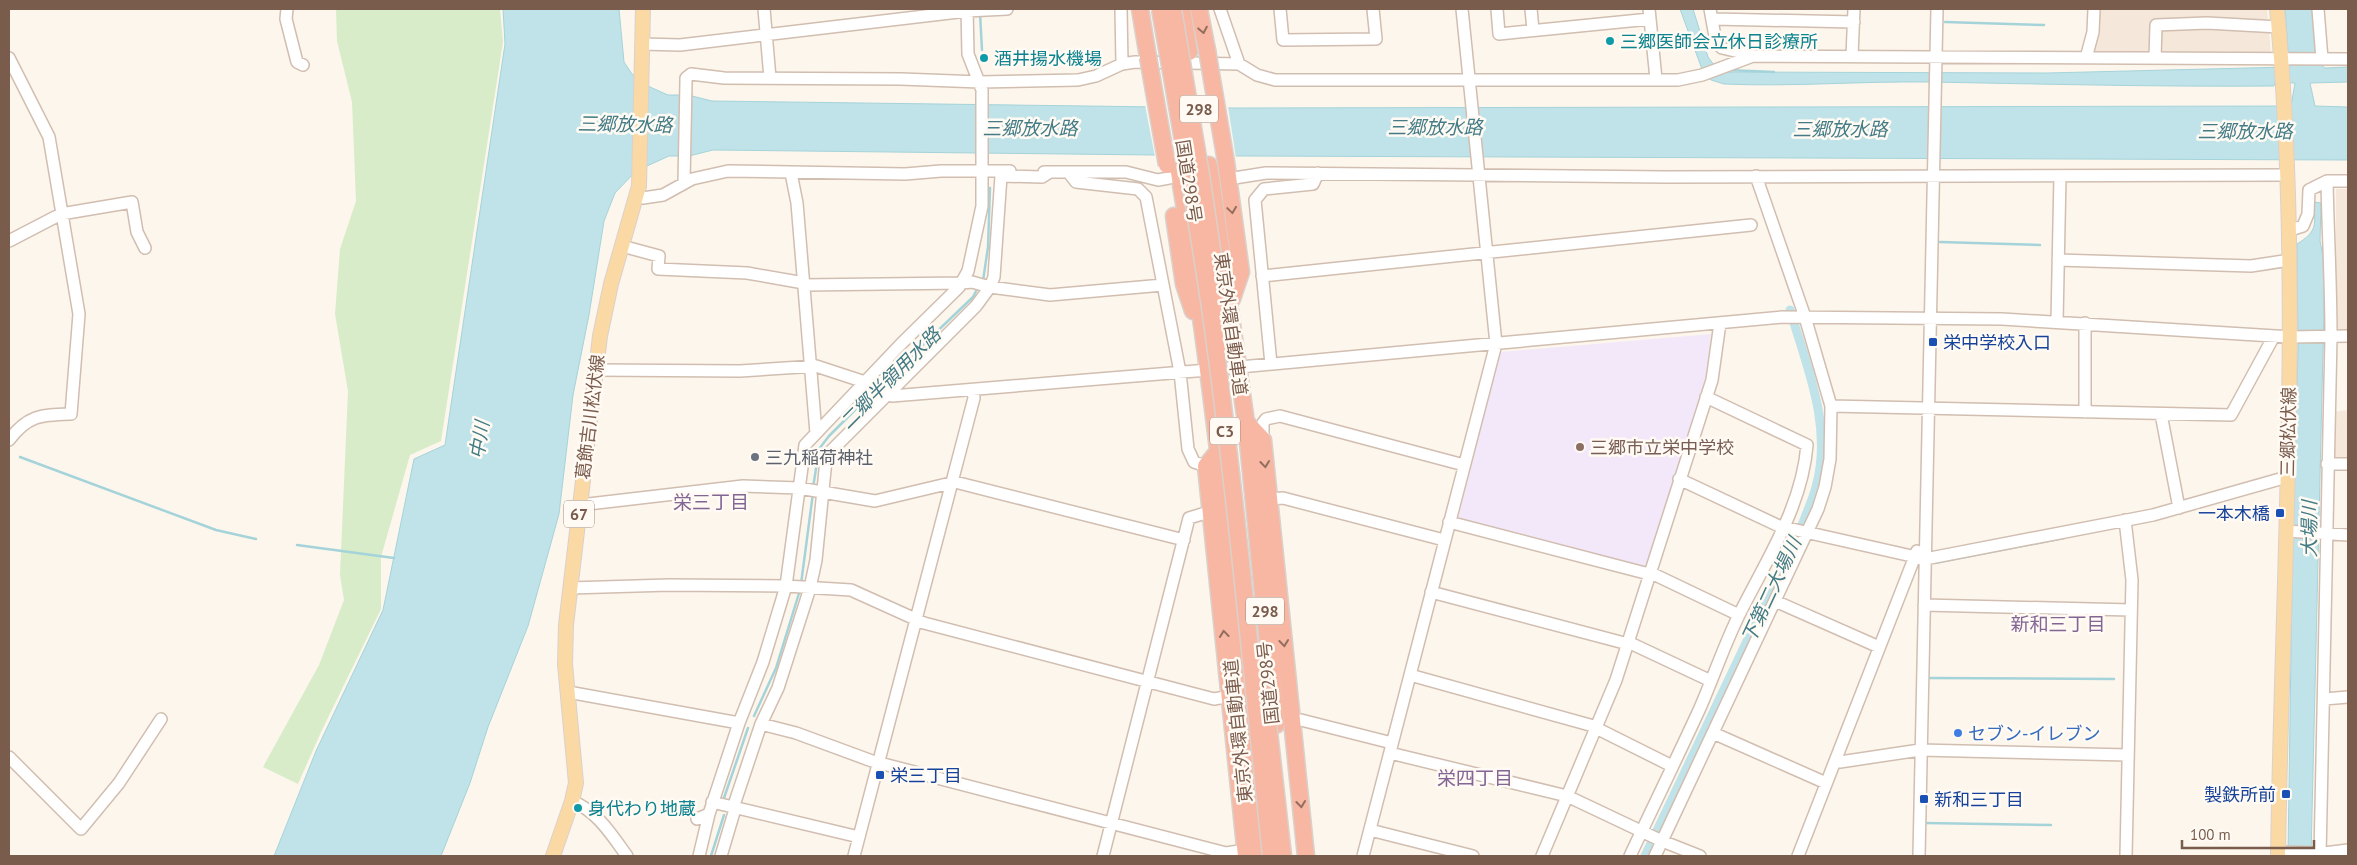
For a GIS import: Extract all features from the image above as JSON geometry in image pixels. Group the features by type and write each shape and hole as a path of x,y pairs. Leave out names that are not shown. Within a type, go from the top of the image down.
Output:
{"highway":[{"name":"国道298号","path":"1140,9 1148,57 1173,175"},
{"name":"国道298号","path":"1148,9 1173,175 1184,284 1190,307 1203,325 1219,450 1262,856"},
{"name":"東京外環自動車道","path":"1160,9 1211,314 1239,548 1271,856"},
{"name":"東京外環自動車道","path":"1173,9 1223,319 1283,856"},
{"name":"国道298号","path":"1182,9 1241,272 1230,307 1246,422 1290,856"},
{"name":"国道298号","path":"1200,9 1207,50 1220,173"},
{"path":"1246,422 1263,440"},
{"name":"国道298号","path":"1263,440 1306,856"},
{"path":"1206,466 1219,450"},
{"name":"298","path":"1206,466 1246,853"}],"main road":[{"name":"葛飾吉川松伏線","path":"553,856 572,801 576,772 565,648 570,588 596,370 606,309 622,246 638,196 641,174 643,9"},
{"name":"三郷松伏線","path":"2277,9 2284,61 2283,91 2293,337 2287,477 2289,531 2281,853"}],"street":[{"path":"287,9 286,19 297,62 303,65"},
{"path":"764,9 770,78"},
{"path":"642,44 680,45 968,10 1007,9"},
{"path":"1121,9 1122,64"},
{"path":"1220,9 1239,64"},
{"path":"1280,9 1283,40 1376,40 1373,9"},
{"path":"1363,856 1496,344 1462,9"},
{"path":"1497,9 1499,34 1650,14 1656,80"},
{"path":"1531,9 1533,30"},
{"path":"1852,56 1854,9"},
{"path":"1919,856 1924,605 1920,558 1925,528 1937,9"},
{"path":"2086,58 2093,32 2094,9"},
{"path":"2318,9 2320,59"},
{"path":"700,856 712,802 739,721 766,654 786,586 805,445 870,383 962,283 968,271 975,236 980,222 982,166 981,86 968,54 968,10"},
{"path":"1754,56 1722,48 1716,42 1712,14 1854,22"},
{"path":"2155,58 2156,25 2207,23 2279,27"},
{"path":"684,182 686,78 691,74 724,78 901,79 981,86 1086,80 1122,64 1135,62 1239,64 1257,75 1276,80 1470,84 1678,80 1702,75 1741,59 1754,56 1852,56 1936,59 2155,58 2284,61 2348,59"},
{"path":"9,58 12,71 49,137 79,314 71,414 44,415 26,421 9,440"},
{"path":"1678,80 1682,69"},
{"path":"638,196 643,198 663,195 684,182 723,172 905,174 982,166 1069,173 1126,172 1158,180 1173,175"},
{"path":"1220,173 1318,173 1478,169 1756,176 2060,176 2287,170"},
{"path":"791,172 797,203 816,433"},
{"path":"721,856 761,724 778,688 810,588 817,552 826,460 830,452 976,306 990,287 995,259 1001,176 1042,177 1050,172"},
{"path":"1069,173 1076,182 1138,189 1146,197 1180,372 1190,457 1198,464 1206,466"},
{"path":"1271,364 1255,200 1264,189 1313,184 1318,173"},
{"path":"1655,856 1807,533 1826,487 1830,459 1831,406 1805,317 1756,176"},
{"path":"2057,321 2060,176"},
{"path":"2319,854 2324,699 2323,532 2327,464 2331,257 2328,235 2327,181"},
{"path":"2290,230 2304,226 2309,190 2327,181 2348,181"},
{"path":"9,241 61,214 132,202 137,232 145,248"},
{"path":"1262,276 1751,226"},
{"path":"622,246 659,256 658,269 747,273 804,284 972,282 990,287 1058,295 1163,285"},
{"path":"2058,260 2251,266 2290,260"},
{"path":"596,370 740,371 816,366 870,383 886,395 973,391 1782,317 2057,321 2293,337 2348,336"},
{"path":"1542,856 1609,700 1712,380 1720,323"},
{"path":"2085,323 2085,412"},
{"path":"1831,406 2231,415 2274,336"},
{"path":"854,856 974,398 973,391"},
{"path":"1630,856 1711,681 1739,615 1784,527 1800,485 1806,460 1807,445 1706,397"},
{"path":"2161,414 2179,508"},
{"path":"1263,440 1263,423 1266,419 1280,416 1464,465"},
{"path":"2327,464 2348,464"},
{"path":"1679,479 1784,527 1920,558 2125,520 2179,508 2287,477"},
{"path":"580,505 743,486 799,488 875,501 952,482 1184,540"},
{"path":"1269,499 1283,498 1444,540"},
{"path":"1103,856 1189,518 1212,511"},
{"path":"2125,520 2132,580 2126,856"},
{"path":"1449,522 1649,573 1739,615"},
{"path":"2289,531 2348,535"},
{"path":"1798,856 1879,647 1920,558"},
{"path":"570,588 669,585 786,586 851,590 916,620 1214,699 1231,696"},
{"path":"1431,592 1628,643 1711,681"},
{"path":"1775,602 1879,647"},
{"path":"1924,605 2131,610"},
{"path":"1410,675 1597,728 1672,766"},
{"path":"568,692 761,724 796,733 878,762 1226,853 1246,853"},
{"path":"2324,699 2348,696"},
{"path":"9,757 81,829 119,783 160,719"},
{"path":"1293,721 1301,720 1391,748 1567,796 1662,841 1700,856"},
{"path":"1713,733 1826,783"},
{"path":"1834,761 1840,762 1920,750 2128,755"},
{"path":"572,801 584,807 602,821 627,856"},
{"path":"712,802 859,837"},
{"path":"697,819 709,814"},
{"path":"1370,830 1473,856"},
{"path":"2281,853 2319,854 2348,850"}],"shaded area":[{"path":"2100,9 2267,9 2271,54 2090,52 2099,28"},
{"path":"2336,189 2348,189 2348,332 2336,333"},
{"name":"三郷市立栄中学校","path":"1711,334 1706,376 1646,567 1458,519 1500,352"},
{"path":"2348,410 2348,458 2333,457 2333,412"}],"green space":[{"path":"336,9 500,9 503,42 441,441 410,455 381,557 381,609 321,732 298,784 263,767 319,665 344,600 340,575 348,391 335,314 340,249 356,201 352,102 337,41"}],"water":[{"path":"503,9 619,9 624,62 632,74 650,87 668,95 688,95 712,101 1235,108 2291,106 2295,83 2275,83 2274,86 1929,82 1724,84 1711,80 1703,72 1680,9 1693,9 1708,57 1717,69 1725,72 2047,73 2288,67 2290,66 2290,53 2288,51 2285,9 2313,9 2319,63 2325,68 2348,67 2348,82 2310,83 2315,106 2348,107 2348,160 1241,156 713,150 689,156 669,156 636,171 615,193 604,221 589,315 573,395 559,514 528,626 488,727 470,783 441,856 274,856 316,751 383,610 414,459 445,445 505,44"},
{"name":"大場川","path":"2314,202 2321,203 2320,241 2325,267 2311,856 2288,856 2293,514 2298,352 2297,244 2309,235 2314,227"}],"pier":[{"path":"1145,105 1228,106 1236,158 1155,157"}],"waterway":[{"name":"二郷半領用水路","path":"980,13 982,50"},
{"path":"1945,22 2044,25"},
{"path":"1727,70 1774,72"},
{"name":"二郷半領用水路","path":"983,281 988,247 990,188"},
{"path":"1940,242 2040,245"},
{"name":"二郷半領用水路","path":"880,386 973,297 978,287"},
{"name":"下第二大場川","path":"1645,856 1803,523 1816,487 1820,465 1820,420 1816,397 1790,310"},
{"name":"二郷半領用水路","path":"813,488 819,449 829,436 874,391"},
{"path":"20,457 216,530 256,539"},
{"name":"二郷半領用水路","path":"801,584 813,493"},
{"path":"1935,563 2064,538"},
{"path":"297,545 394,558"},
{"name":"二郷半領用水路","path":"754,716 776,668 800,590"},
{"path":"1928,678 2114,679"},
{"name":"二郷半領用水路","path":"724,798 748,728"},
{"name":"二郷半領用水路","path":"711,856 724,815"},
{"path":"1925,823 2051,825"}],"place":[{"name":"三郷医師会立休日診療所","path":"1610,41"},
{"name":"酒井揚水機場","path":"984,58"},
{"name":"栄中学校入口","path":"1933,342"},
{"name":"三郷市立栄中学校","path":"1580,447"},
{"name":"三九稲荷神社","path":"755,457"},
{"name":"一本木橋","path":"2280,513"},
{"name":"セブン-イレブン","path":"1958,733"},
{"name":"栄三丁目","path":"880,775"},
{"name":"製鉄所前","path":"2286,794"},
{"name":"新和三丁目","path":"1924,799"},
{"name":"身代わり地蔵","path":"578,808"}],"district":[{"name":"栄三丁目","path":"711,502"},
{"name":"新和三丁目","path":"2058,624"},
{"name":"栄四丁目","path":"1475,778"}],"water label":[{"name":"三郷放水路","path":"625,124"},
{"name":"三郷放水路","path":"1435,127"},
{"name":"三郷放水路","path":"1030,128"},
{"name":"三郷放水路","path":"1840,129"},
{"name":"三郷放水路","path":"2245,131"},
{"name":"中川","path":"479,440"}]}
